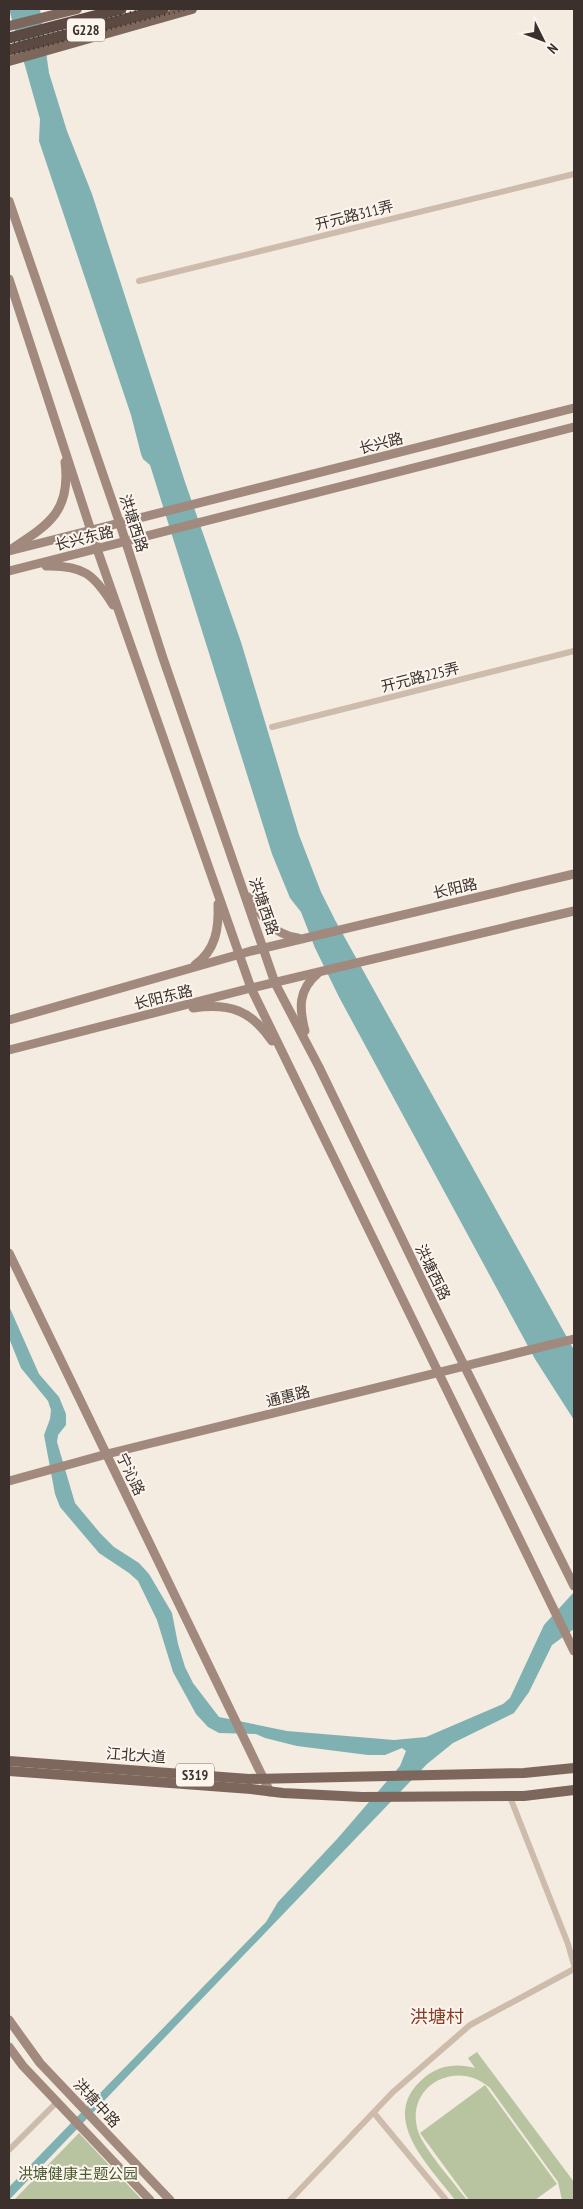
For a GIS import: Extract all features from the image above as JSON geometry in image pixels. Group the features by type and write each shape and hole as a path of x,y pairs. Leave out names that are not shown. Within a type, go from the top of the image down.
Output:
{"highway":[{"name":"G228","path":"9,38 121,9"},
{"name":"G228","path":"9,50 163,9"}],"main road":[{"path":"9,26 77,9"},
{"path":"9,61 192,9"},
{"name":"洪塘西路","path":"9,201 120,524 163,658 275,982 312,1053 464,1366 574,1585"},
{"path":"9,279 97,549 251,988 574,1651"},
{"name":"长兴路","path":"160,514 574,408"},
{"name":"长兴东路","path":"9,571 574,427"},
{"path":"9,551 52,520 60,509 66,492 67,478 62,439"},
{"name":"长兴东路","path":"9,551 160,514"},
{"path":"28,566 63,565 78,568 91,575 104,591 123,623"},
{"name":"长阳路","path":"306,938 574,874"},
{"path":"241,882 271,926 287,937 306,938"},
{"path":"190,968 206,955 218,931 217,891"},
{"name":"长阳东路","path":"9,1050 275,982 574,911"},
{"name":"长阳东路","path":"9,1020 238,954 306,938"},
{"path":"312,1053 300,1005 305,987 322,971"},
{"path":"158,1012 208,1006 235,1009 259,1025 287,1063"},
{"name":"宁沁路","path":"9,1252 270,1792"},
{"name":"通惠路","path":"9,1481 107,1454 573,1340"},
{"name":"江北大道","path":"9,1761 263,1778 524,1773 574,1768"},
{"name":"江北大道","path":"9,1771 270,1792 362,1797 510,1796"},
{"path":"510,1796 574,1790"},
{"name":"洪塘中路","path":"9,2020 40,2063 170,2200"},
{"name":"洪塘中路","path":"9,2047 23,2066 150,2200"}],"street":[{"name":"开元路311弄","path":"139,280 574,174"},
{"name":"开元路225弄","path":"272,727 574,651"},
{"path":"510,1796 568,1944 574,1965"},
{"path":"290,2200 393,2092 470,2025 574,1969"},
{"path":"9,2150 57,2102"},
{"path":"374,2113 446,2200"}],"green space":[{"path":"477,2052 574,2182 573,2200 562,2200 558,2182 490,2088 477,2079 463,2076 449,2077 436,2081 426,2090 419,2101 416,2115 418,2131 426,2147 467,2200 455,2200 421,2156 406,2124 405,2108 411,2092 425,2077 436,2070 455,2065 475,2068 468,2058"},
{"path":"485,2085 557,2184 535,2200 469,2200 420,2133"},
{"name":"洪塘健康主题公园","path":"79,2133 142,2200 14,2200"}],"water":[{"path":"9,9 40,9 49,73 67,131 92,194 185,482 241,642 299,835 321,892 574,1350 574,1420 535,1359 339,997 315,948 301,912 290,898 272,854 150,465 143,459 141,454 131,415 39,141 40,119"},
{"path":"9,1306 39,1374 59,1397 66,1414 66,1425 58,1435 57,1442 75,1503 114,1547 139,1563 149,1574 172,1613 185,1667 193,1683 219,1717 287,1731 394,1740 426,1737 503,1704 510,1698 544,1625 574,1592 574,1629 552,1645 529,1692 514,1713 453,1743 427,1764 9,2200 9,2187 266,1922 278,1902 338,1838 400,1766 406,1751 402,1748 385,1755 368,1755 297,1746 256,1734 219,1733 208,1727 196,1714 173,1672 157,1620 138,1581 99,1553 60,1507 55,1494 44,1435 51,1410 48,1401 21,1368 9,1338"}],"railway":[{"path":"9,44 143,9"},
{"path":"9,55 187,9"}],"district":[{"name":"洪塘村","path":"437,2016"}]}
